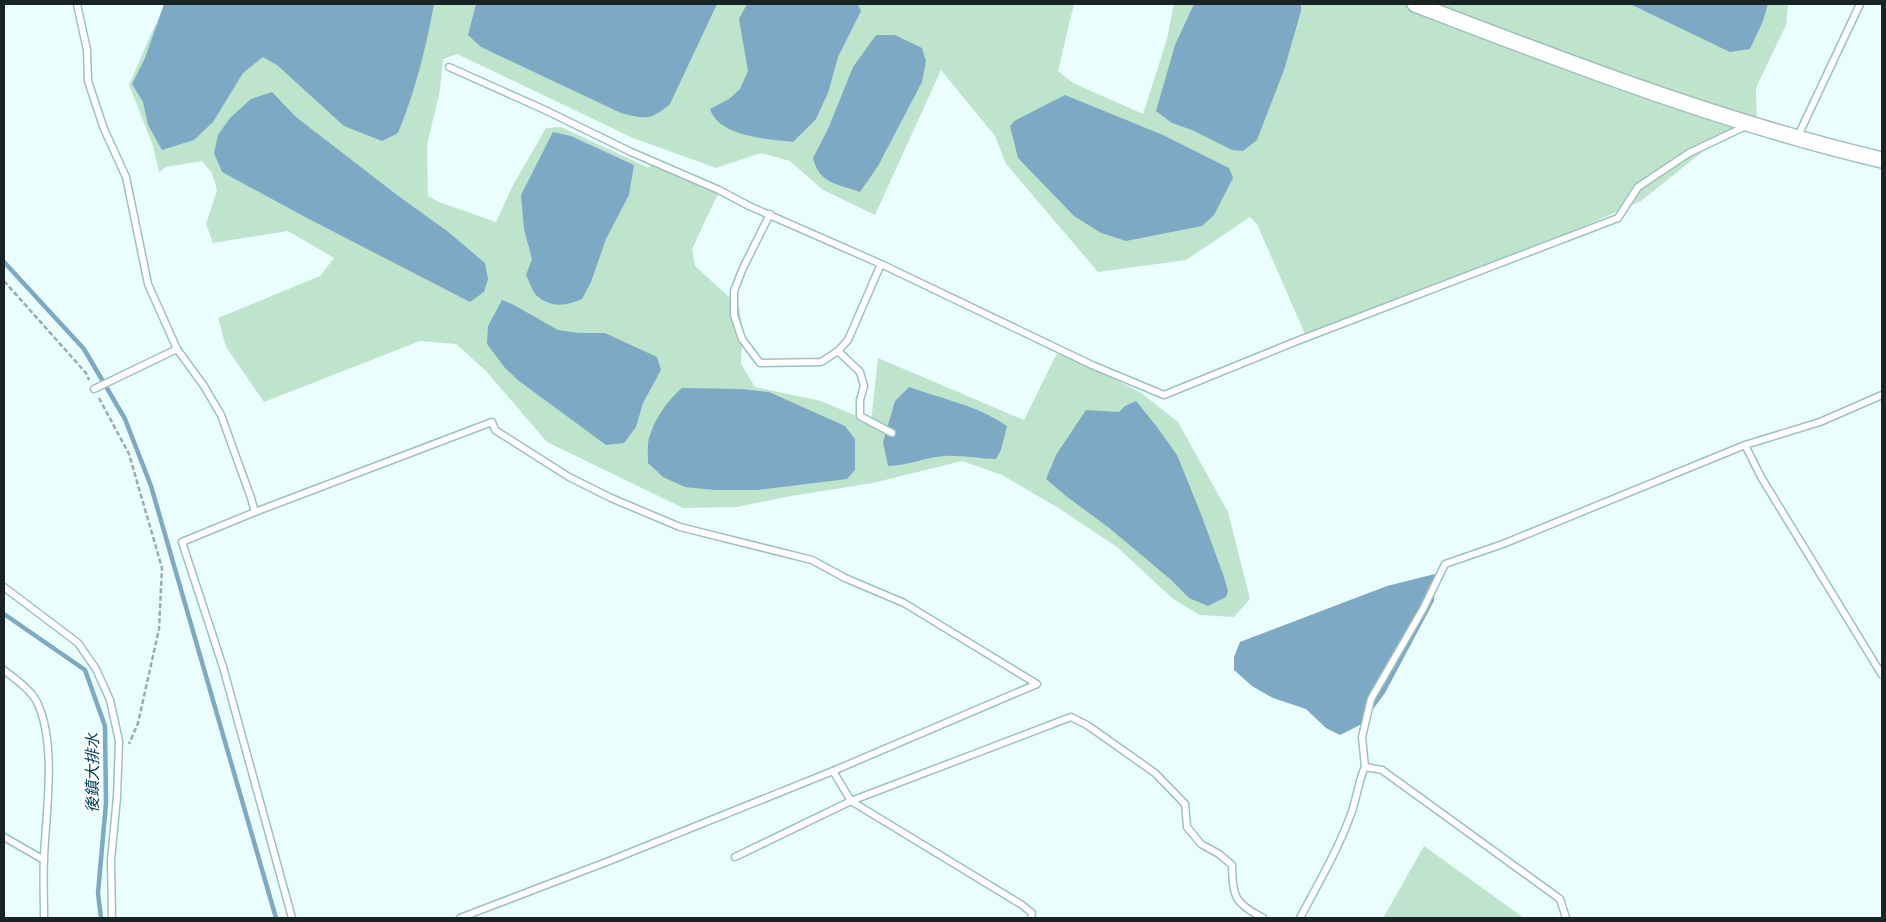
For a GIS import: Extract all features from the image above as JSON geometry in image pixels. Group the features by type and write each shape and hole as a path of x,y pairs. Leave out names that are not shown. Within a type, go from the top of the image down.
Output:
{"street":[{"path":"1415,4 1621,82 1796,139 1882,160"}],"lane":[{"path":"77,4 87,50 88,81 104,129 126,177 148,284 177,348 204,386 221,415 251,498 254,512"},
{"path":"1796,139 1860,4"},
{"path":"448,67 881,264 1092,365 1164,395 1298,341 1618,218 1638,187 1656,174 1689,153 1749,124"},
{"path":"770,214 743,268 734,291 734,315 742,339 760,363 821,362 838,352 848,340 881,264"},
{"path":"94,389 177,348"},
{"path":"838,352 860,372 864,386 860,400 860,416 892,433"},
{"path":"1300,918 1334,854 1351,814 1359,781 1365,766 1362,737 1371,699 1423,608 1445,564 1503,544 1745,445 1820,422 1882,395"},
{"path":"292,918 223,667 182,542 254,512 492,422 495,430 569,477 612,498 680,527 812,560 845,578 904,602 1037,684 834,771 460,918"},
{"path":"1745,445 1761,477 1882,675"},
{"path":"4,587 78,643 96,669 110,700 119,740 117,797 111,860 112,918"},
{"path":"4,670 36,700 44,721 48,743 44,918"},
{"path":"735,857 851,801 1071,717 1087,725 1155,773 1185,804 1186,827 1201,844 1219,854 1232,865 1233,890 1244,907 1263,918"},
{"path":"1365,766 1382,770 1560,899 1566,918"},
{"path":"834,771 851,801 1022,905 1032,913 1031,918"},
{"path":"4,837 44,860"}],"path":[{"path":"4,281 86,373 129,454 162,568 159,629 138,723 128,746"}],"green space":[{"path":"167,4 1074,4 1058,71 1073,83 1143,114 1167,39 1174,4 1788,4 1786,25 1756,88 1757,131 1726,133 1641,201 1508,260 1308,341 1257,224 1250,217 1186,260 1098,272 1006,164 995,136 941,70 875,215 823,190 790,161 761,153 716,168 633,138 457,54 443,59 440,90 427,145 428,196 439,202 496,222 513,185 546,128 561,127 649,168 657,158 722,190 715,200 692,249 695,266 739,306 743,331 741,364 755,387 821,401 871,422 878,358 1024,420 1058,351 1140,392 1178,422 1228,512 1250,599 1234,617 1200,615 1173,599 1117,547 1060,509 1002,475 962,461 873,483 737,507 683,508 547,442 485,370 456,344 420,341 264,402 226,347 218,318 320,276 334,258 288,231 213,243 206,224 217,190 212,173 202,161 166,167 159,172 153,146 129,85 151,34"},
{"path":"1424,846 1524,918 1383,918"}],"water":[{"path":"164,4 434,4 419,70 410,102 398,133 382,141 344,126 277,65 263,57 243,73 213,122 194,140 162,150 148,125 143,102 132,84 145,58"},
{"path":"476,4 717,4 670,104 652,116 636,117 621,113 481,47 468,35"},
{"path":"747,4 854,4 858,5 861,11 838,57 828,93 816,119 793,142 758,138 734,131 723,126 710,109 729,99 740,89 748,71 739,19"},
{"path":"1194,4 1301,4 1301,11 1284,70 1257,140 1243,151 1232,150 1192,130 1172,123 1156,111 1175,45"},
{"path":"1630,4 1768,4 1763,21 1750,49 1730,52"},
{"path":"876,35 895,35 922,48 926,61 922,82 878,166 860,192 830,182 820,173 813,158 828,129 853,67"},
{"path":"272,92 296,117 447,231 485,263 488,279 484,292 470,302 222,172 214,153 218,135 230,118 251,99"},
{"path":"1065,95 1163,135 1229,168 1233,178 1214,215 1202,226 1126,241 1101,233 1074,216 1018,158 1010,126 1014,121"},
{"path":"553,132 571,136 634,165 629,195 606,239 591,282 582,299 559,305 548,303 537,296 526,275 532,259 524,229 521,195"},
{"path":"502,300 558,330 579,333 605,333 657,357 661,370 643,403 636,427 624,443 606,445 519,381 505,368 487,344 488,326"},
{"path":"909,387 971,407 1007,426 1001,450 996,459 945,456 903,465 888,466 883,442 895,401"},
{"path":"682,388 741,389 769,392 845,426 855,439 855,470 847,479 757,490 714,490 685,487 663,477 648,463 649,438 662,410"},
{"path":"1136,401 1177,455 1224,577 1228,591 1226,597 1208,606 1189,598 1170,579 1108,527 1046,479 1056,455 1086,410 1119,412 1125,406"},
{"path":"1435,574 1434,601 1385,693 1362,724 1340,735 1326,728 1306,709 1273,698 1252,686 1234,670 1234,657 1240,642 1387,586"}],"waterway":[{"path":"4,262 84,349 125,419 151,486 276,918"},
{"name":"後鎮大排水","path":"4,614 85,670 105,726 106,803 98,893 101,918"}]}
